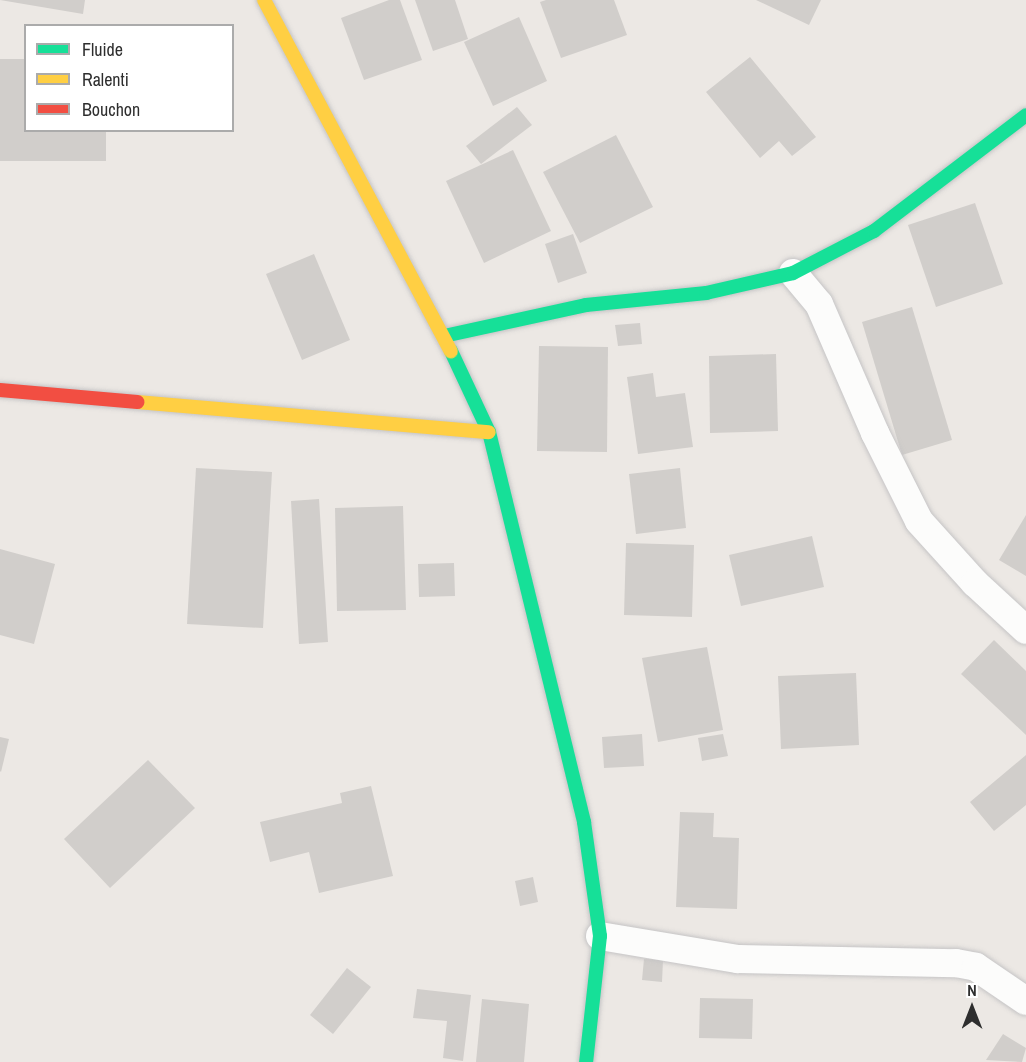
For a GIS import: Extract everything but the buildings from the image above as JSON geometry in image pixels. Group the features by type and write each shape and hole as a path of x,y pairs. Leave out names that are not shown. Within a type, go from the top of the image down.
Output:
{"street":[{"path":"264,0 444,336 489,432 584,822 600,936 586,1062"},
{"path":"444,336 563,309 706,293 793,273 874,231 1026,115"},
{"path":"793,273 819,304 875,433 919,521 975,583 1026,630"},
{"path":"0,390 489,432"},
{"path":"600,936 738,958 956,963 976,967 1026,1001"}],"traffic: fast":[{"path":"444,336 586,305 706,293 793,273 874,231 1026,115"},
{"path":"451,351 489,432 584,822 600,936 586,1062"}],"traffic: slow":[{"path":"264,0 451,351"},
{"path":"137,402 489,432"}],"traffic: jam":[{"path":"0,390 137,402"}]}
